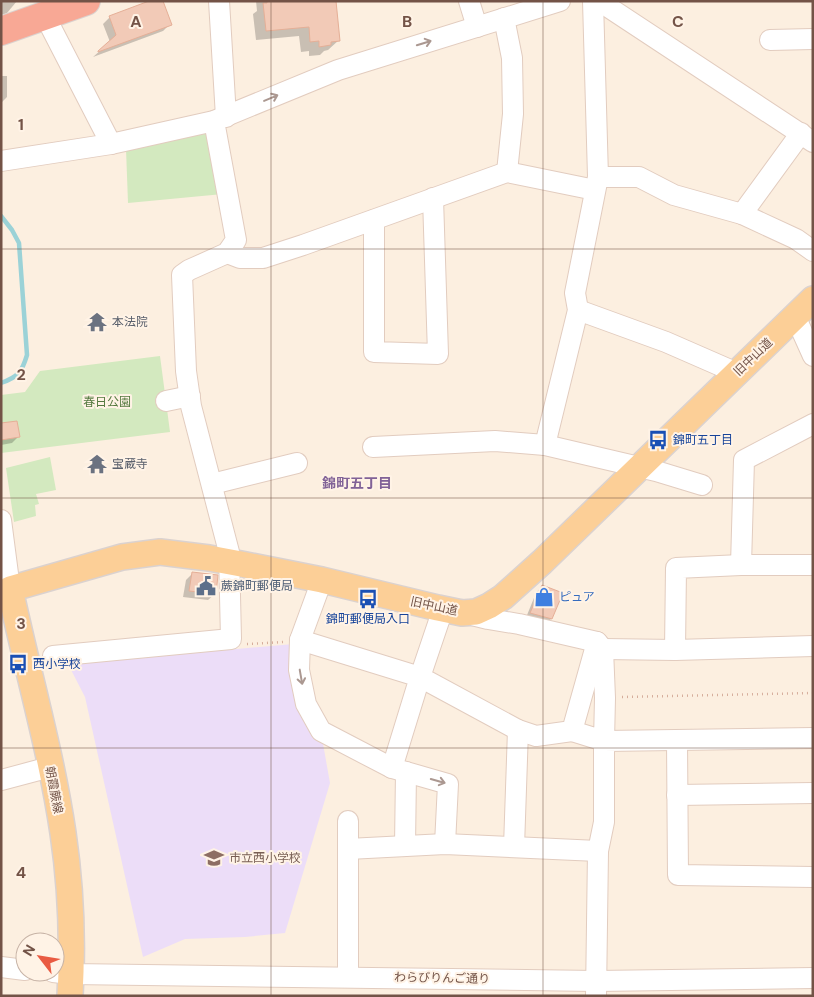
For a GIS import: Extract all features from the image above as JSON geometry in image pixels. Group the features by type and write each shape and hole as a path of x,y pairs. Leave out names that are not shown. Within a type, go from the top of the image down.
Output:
{"highway":[{"path":"1,31 86,1"}],"main road":[{"name":"旧中山道","path":"6,590 122,557 160,552 230,562 322,580 453,611 476,612 490,606 503,597 542,562 813,299"},
{"name":"朝霞蕨線","path":"6,590 50,768 64,843 70,912 65,980"}],"street":[{"path":"53,656 231,639 230,552 190,396 186,371 182,275 227,253 236,240 220,119 219,1"},
{"path":"469,1 477,27"},
{"path":"1,162 111,144 220,119 338,70 560,1"},
{"path":"545,446 578,310 576,293 597,183 593,1"},
{"path":"599,1 807,138 742,214"},
{"path":"45,16 111,144"},
{"path":"504,18 512,58 513,104 507,172"},
{"path":"770,40 813,39"},
{"path":"227,253 240,258 263,258 507,172 597,183 639,177 674,195 742,214 796,239 813,251"},
{"path":"374,220 374,352 438,354 433,198"},
{"path":"578,310 666,342 737,373"},
{"path":"795,316 813,356"},
{"path":"166,401 190,396"},
{"path":"741,565 744,460 813,424"},
{"path":"373,447 495,441 545,446 656,471 702,485"},
{"path":"212,484 297,463"},
{"path":"1,520 6,590"},
{"path":"675,650 676,568 741,565 813,565"},
{"path":"322,580 300,640 299,670 306,704 321,731 399,770 448,784 444,844"},
{"path":"405,846 399,770 420,677 453,611 519,624 600,646 675,650 813,646"},
{"path":"300,640 420,677 518,730 536,736 572,732 604,741 813,738"},
{"path":"596,988 598,850 604,822 605,698 600,646"},
{"path":"572,732 600,646"},
{"path":"514,847 518,730"},
{"path":"677,740 678,875 813,877"},
{"path":"1,780 50,768"},
{"path":"678,795 813,794"},
{"path":"348,821 348,977"},
{"path":"348,849 444,844 598,850"},
{"path":"1,968 15,969"},
{"name":"わらびりんご通り","path":"65,980 322,986 348,977 445,987 596,988 786,987 813,978"}],"path":[{"path":"231,639 248,644 300,640"},
{"path":"605,698 813,693"}],"shaded area":[{"name":"市立西小学校","path":"294,644 322,738 330,783 285,933 245,937 185,939 143,957 85,697 68,664"}],"green space":[{"path":"207,127 223,194 128,203 126,149"},
{"name":"春日公園","path":"160,356 170,432 1,453 1,395 25,392 40,371"},
{"path":"50,457 56,490 36,494 39,504 35,505 36,516 14,522 6,468"}],"building":[{"path":"149,1 163,1 172,25 98,52 116,35 109,16"},
{"path":"267,1 336,1 340,41 331,42 331,45 319,47 319,41 310,42 309,27 266,31 263,3 267,3"},
{"path":"17,421 20,437 1,440 1,423"},
{"path":"192,572 218,575 216,594 189,591"},
{"path":"542,585 563,593 552,619 530,613"}],"waterway":[{"path":"1,216 19,243 27,355 18,373 1,383"}],"place":[{"name":"本法院","path":"97,322"},
{"name":"錦町五丁目","path":"658,440"},
{"name":"宝蔵寺","path":"97,464"},
{"name":"蕨錦町郵便局","path":"206,586"},
{"name":"ピュア","path":"544,597"},
{"name":"錦町郵便局入口","path":"368,599"},
{"name":"西小学校","path":"18,664"},
{"name":"市立西小学校","path":"214,858"}],"district":[{"name":"錦町五丁目","path":"357,483"}]}
